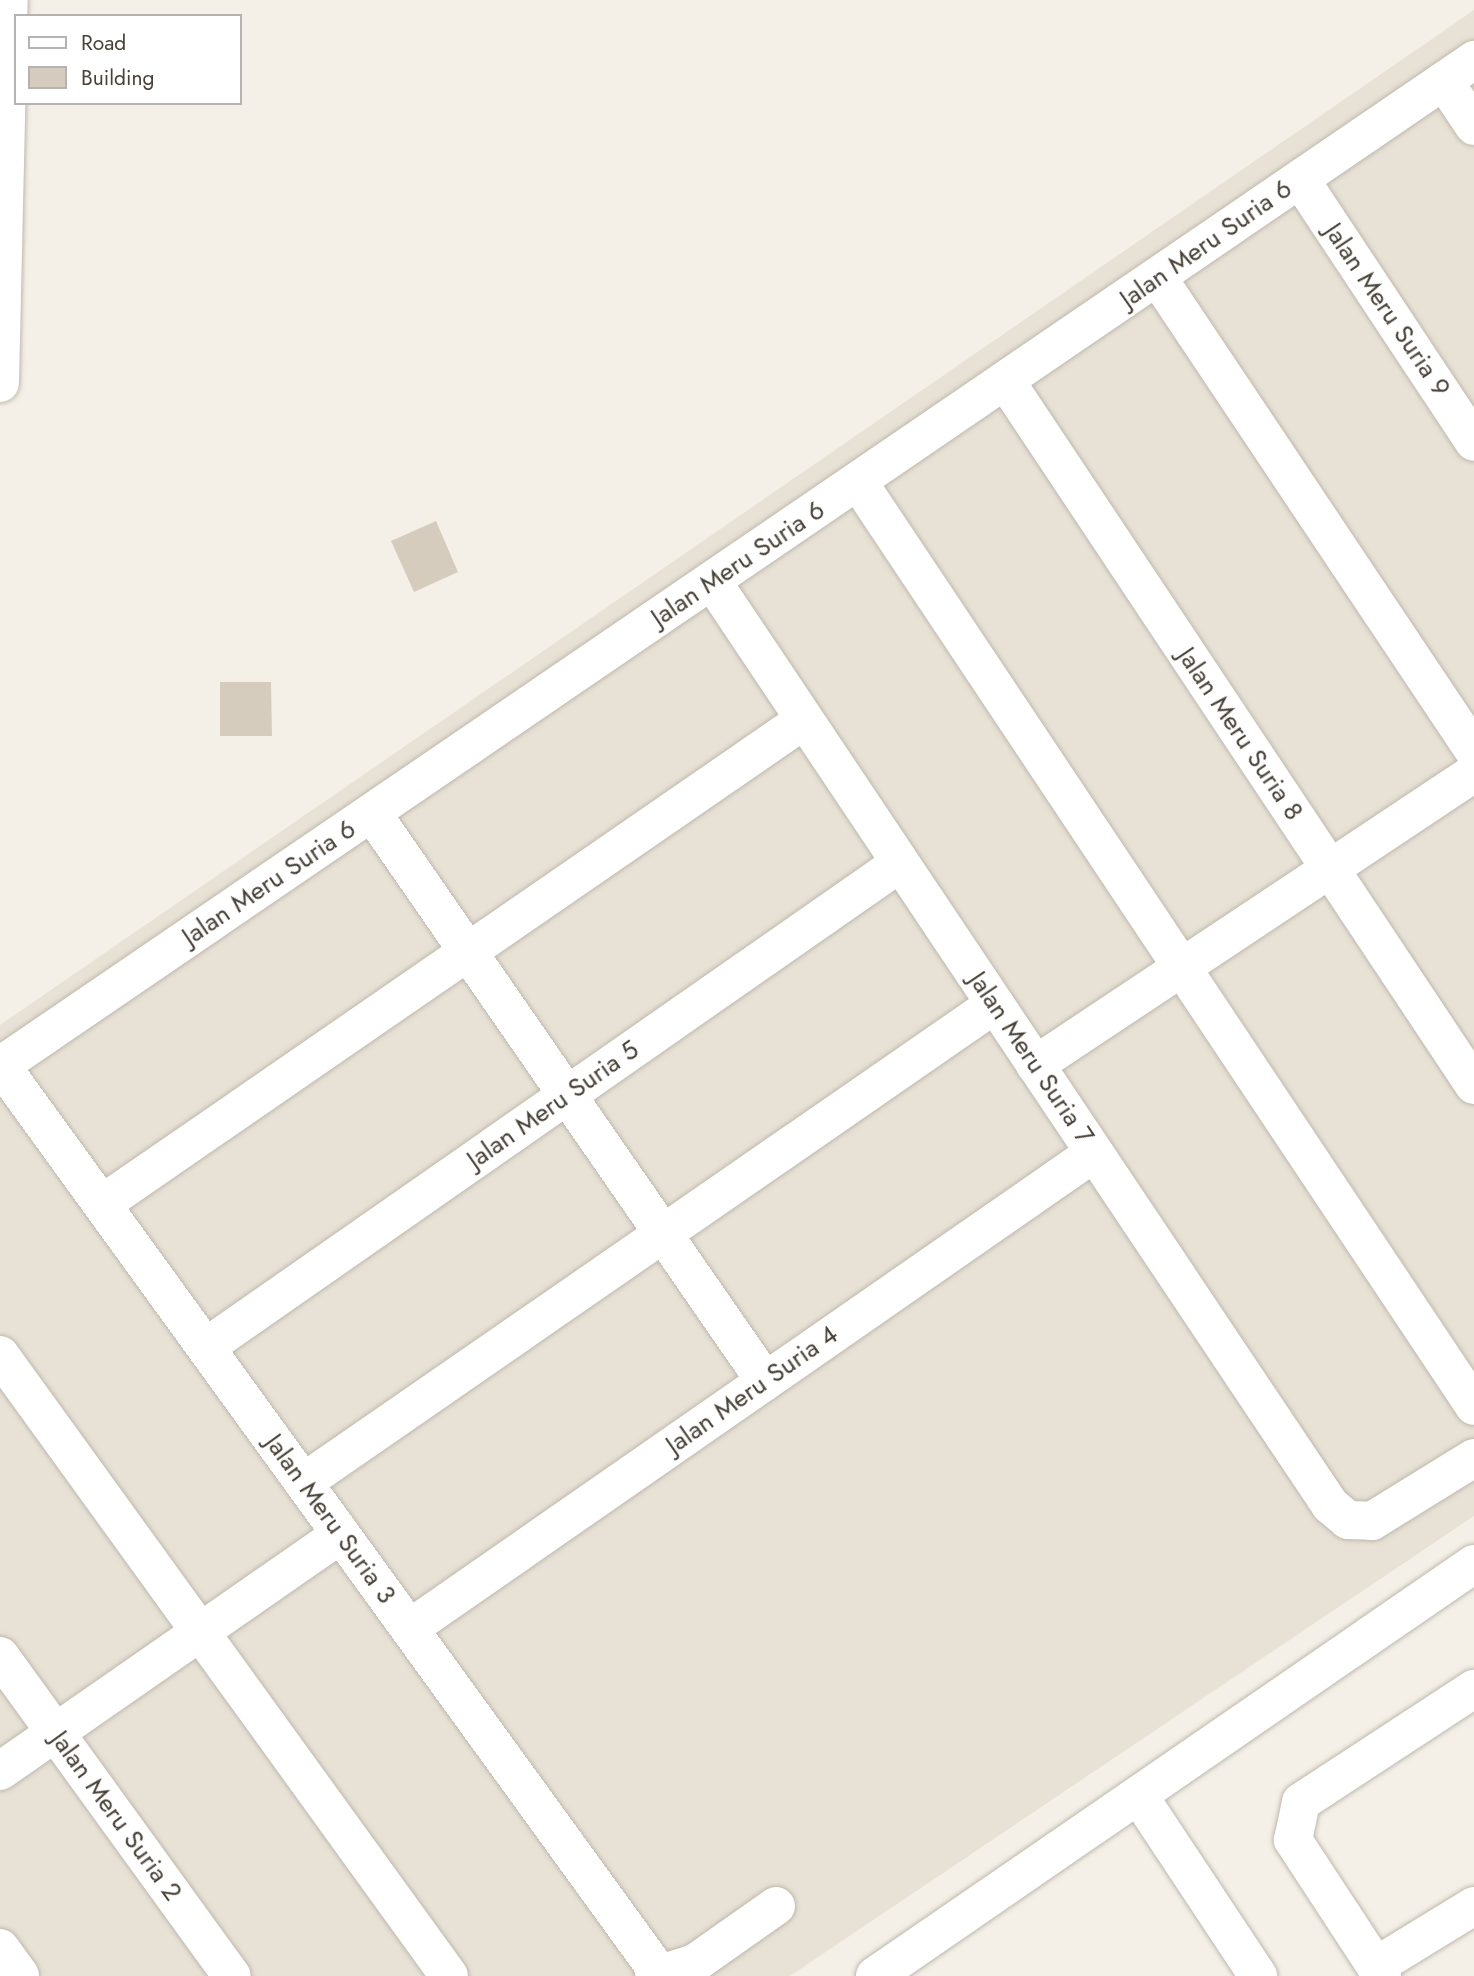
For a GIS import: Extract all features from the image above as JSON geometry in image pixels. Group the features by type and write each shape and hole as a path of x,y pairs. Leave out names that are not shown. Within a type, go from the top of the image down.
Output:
{"street":[{"path":"0,383 9,0"},
{"path":"1459,70 1474,126"},
{"name":"Jalan Meru Suria 6","path":"0,1065 1007,383 1459,70"},
{"name":"Jalan Meru Suria 9","path":"1300,179 1474,442"},
{"path":"1158,278 1474,751"},
{"name":"Jalan Meru Suria 8","path":"1007,383 1474,1085"},
{"path":"859,482 1474,1406"},
{"name":"Jalan Meru Suria 7","path":"712,581 1330,1505 1348,1520 1360,1523 1384,1517 1474,1458"},
{"path":"102,1204 804,720"},
{"path":"1035,1065 1474,773"},
{"path":"372,813 765,1381"},
{"name":"Jalan Meru Suria 5","path":"206,1347 900,863"},
{"path":"304,1482 995,1004"},
{"name":"Jalan Meru Suria 3","path":"0,1065 410,1628 656,1974"},
{"name":"Jalan Meru Suria 4","path":"410,1628 1094,1153"},
{"path":"0,1355 449,1976"},
{"path":"0,1771 341,1534"},
{"path":"875,1976 1474,1564"},
{"name":"Jalan Meru Suria 2","path":"0,1656 232,1976"},
{"path":"1474,1689 1301,1802 1293,1840 1379,1971 1474,1906"},
{"path":"1139,1796 1258,1976"},
{"path":"656,1974 695,1963 776,1906"},
{"path":"0,1948 20,1976"}],"shaded area":[{"path":"1474,10 1474,1516 790,1976 0,1976 0,1025"}],"building":[{"path":"436,521 458,572 414,592 391,541"},
{"path":"220,682 271,682 272,736 220,736"}]}
